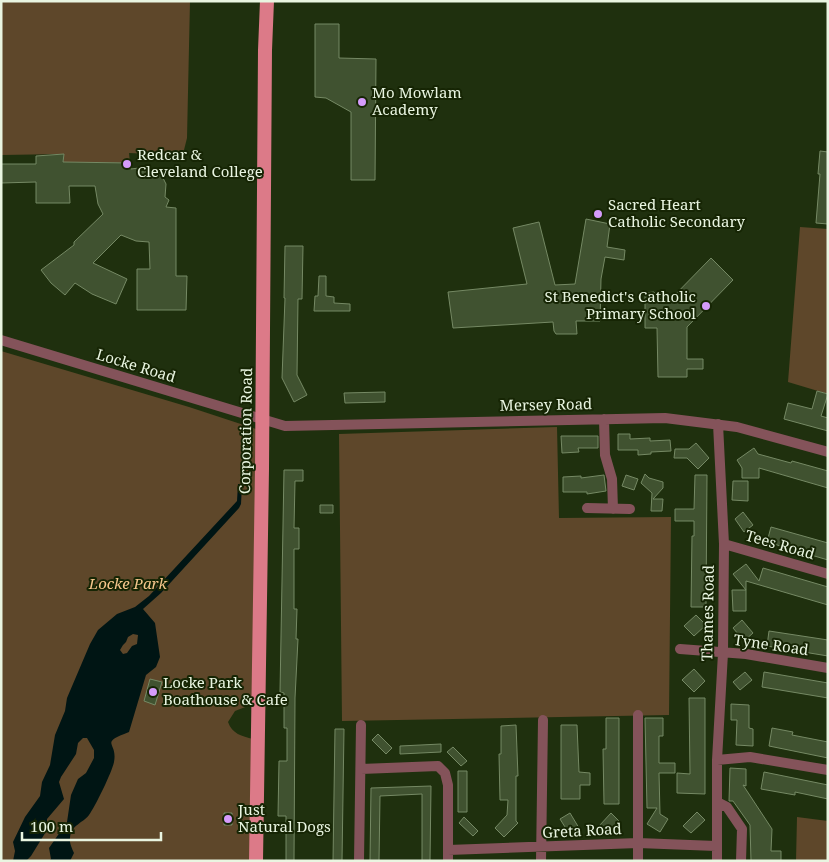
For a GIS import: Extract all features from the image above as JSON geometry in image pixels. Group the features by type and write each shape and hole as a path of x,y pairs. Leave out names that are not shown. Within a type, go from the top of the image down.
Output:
{"main road":[{"name":"Corporation Road","path":"256,861 267,1"}],"street":[{"name":"Locke Road","path":"1,340 262,420"},
{"name":"Mersey Road","path":"262,420 285,426 665,418 718,424 764,434 828,452"},
{"path":"604,419 605,455 612,480 613,509"},
{"name":"Thames Road","path":"716,861 717,760 723,653 724,544 718,424"},
{"path":"587,508 630,509"},
{"name":"Tees Road","path":"724,544 828,574"},
{"name":"Tyne Road","path":"680,650 746,654 828,668"},
{"path":"638,715 638,861"},
{"path":"541,861 543,720"},
{"path":"360,861 361,725"},
{"path":"717,760 750,757 828,770"},
{"path":"361,769 438,766 445,773 448,785 448,856"},
{"path":"716,802 727,807 742,829 741,861"},
{"name":"Greta Road","path":"448,856 542,848 638,843 716,846"}],"green space":[{"path":"1,1 190,1 187,138 183,154 129,153 130,163 63,162 64,154 1,155"},
{"path":"800,227 828,229 828,394 788,382"},
{"name":"Locke Park","path":"1,351 256,429 253,704 235,711 228,722 235,732 253,739 251,861 1,861"},
{"path":"557,427 559,518 671,517 669,715 342,721 339,434"},
{"path":"797,817 828,821 828,861 796,861"}],"shaded area":[{"path":"238,484 242,484 239,508 161,593 143,609 155,623 160,657 156,667 146,675 129,732 112,741 111,744 115,755 114,762 89,815 75,827 71,834 70,841 74,853 70,861 49,861 51,859 49,848 67,822 71,795 78,779 86,773 94,758 94,750 87,738 83,738 78,743 76,754 61,777 59,782 64,799 47,819 47,830 26,861 13,861 15,851 13,842 25,817 40,796 42,782 50,765 55,735 65,711 67,698 98,630 117,614 135,607 149,596 237,501","holes":["133,634 138,635 137,644 132,646 127,653 123,654 120,650 128,637"]}],"building":[{"path":"315,24 339,24 339,58 376,59 375,180 351,180 351,112 326,98 315,97"},
{"path":"820,151 828,152 828,224 816,223"},
{"path":"64,154 63,162 130,163 131,169 139,168 141,172 152,171 162,176 166,184 165,197 169,200 166,207 176,208 176,276 187,276 186,310 137,310 137,269 150,269 149,242 136,241 121,235 93,263 127,279 116,304 92,294 75,283 65,295 51,283 41,270 74,245 74,242 103,214 98,204 95,186 69,186 70,203 36,203 36,182 1,183 1,164 36,164 36,156"},
{"path":"586,219 610,224 607,247 625,250 624,260 605,257 601,279 600,321 576,321 577,334 556,334 553,322 453,328 448,292 527,284 513,228 539,222 555,285 575,284"},
{"path":"285,246 303,246 302,299 298,299 297,375 307,395 294,402 282,378"},
{"path":"711,258 733,280 687,327 687,359 703,359 703,369 687,369 687,377 658,377 657,328 645,328 645,293 654,292 666,304"},
{"path":"319,276 326,276 326,296 334,297 334,303 350,304 350,311 314,311 315,296 318,296"},
{"path":"817,391 828,394 821,416 828,418 828,431 784,419 788,403 812,409"},
{"path":"385,392 385,402 345,403 344,393"},
{"path":"618,434 630,434 630,439 670,440 671,451 638,455 638,450 618,450"},
{"path":"561,436 598,436 598,448 578,448 579,452 562,453"},
{"path":"696,443 709,458 698,469 687,458 674,458 675,449 689,449"},
{"path":"754,448 758,454 828,471 828,488 759,468 759,478 742,478 742,468 737,460"},
{"path":"284,470 303,470 303,481 295,481 294,528 299,528 299,549 294,549 294,609 297,609 296,639 298,639 295,698 294,861 286,861 286,816 278,816 279,761 287,761 287,728 284,728 284,693 280,692"},
{"path":"645,474 649,478 663,482 663,488 653,499 663,499 662,511 651,511 652,493 641,483"},
{"path":"604,475 606,491 587,494 587,492 563,492 563,477 581,476 581,478"},
{"path":"626,475 638,479 634,490 622,486"},
{"path":"695,475 707,475 706,607 691,607 694,521 675,521 675,509 694,509"},
{"path":"733,481 748,481 748,501 732,500"},
{"path":"320,505 333,505 333,513 320,513"},
{"path":"743,512 753,525 744,532 735,519"},
{"path":"771,527 828,543 828,560 767,542"},
{"path":"746,564 759,581 763,568 828,587 828,605 746,581 746,590 733,574"},
{"path":"732,590 746,590 746,611 733,611"},
{"path":"696,615 706,625 694,636 684,626"},
{"path":"742,620 753,633 744,641 733,628"},
{"path":"769,631 828,640 828,656 767,646"},
{"path":"694,669 705,681 694,692 682,680"},
{"path":"745,672 752,680 740,690 733,682"},
{"path":"764,672 828,683 828,698 762,687"},
{"name":"Locke Park Boathouse & Cafe","path":"150,679 162,682 155,705 144,701"},
{"path":"689,698 705,698 705,794 677,793 677,773 690,774"},
{"path":"731,704 749,705 749,728 753,729 753,746 736,745 737,720 731,720"},
{"path":"606,718 619,718 619,804 604,804 603,749 606,749"},
{"path":"645,718 663,718 663,736 659,736 659,763 675,763 675,773 659,773 660,814 668,819 660,832 647,824 657,808 647,808"},
{"path":"516,725 518,776 516,776 516,821 518,823 504,837 495,828 507,815 508,800 500,800 499,754 501,754 501,726"},
{"path":"561,725 577,725 579,772 590,773 590,785 580,785 580,799 561,799"},
{"path":"772,728 793,732 792,735 828,742 828,758 769,746"},
{"path":"335,729 344,729 342,861 333,861"},
{"path":"378,734 392,748 386,754 372,740"},
{"path":"441,744 441,752 400,754 400,746"},
{"path":"453,747 467,761 461,766 447,752"},
{"path":"730,768 746,769 746,786 743,785 772,829 771,851 781,851 781,861 751,861 750,825 733,801 729,801"},
{"path":"458,771 467,771 467,812 458,812"},
{"path":"764,772 828,785 828,799 795,792 795,795 761,789"},
{"path":"431,786 430,861 422,861 422,794 380,796 379,861 370,861 371,788"},
{"path":"697,812 705,820 691,833 683,826"},
{"name":"Just Natural Dogs","path":"224,813 232,813 232,825 224,825"},
{"path":"570,813 579,828 570,835 560,819"},
{"path":"611,813 619,821 607,834 599,826"},
{"path":"464,817 478,831 473,836 459,823"}],"place":[{"name":"Mo Mowlam Academy","path":"362,102"},
{"name":"Redcar & Cleveland College","path":"127,164"},
{"name":"Sacred Heart Catholic Secondary","path":"598,214"},
{"name":"St Benedict's Catholic Primary School","path":"706,306"},
{"name":"Locke Park Boathouse & Cafe","path":"153,692"},
{"name":"Just Natural Dogs","path":"228,819"}]}
